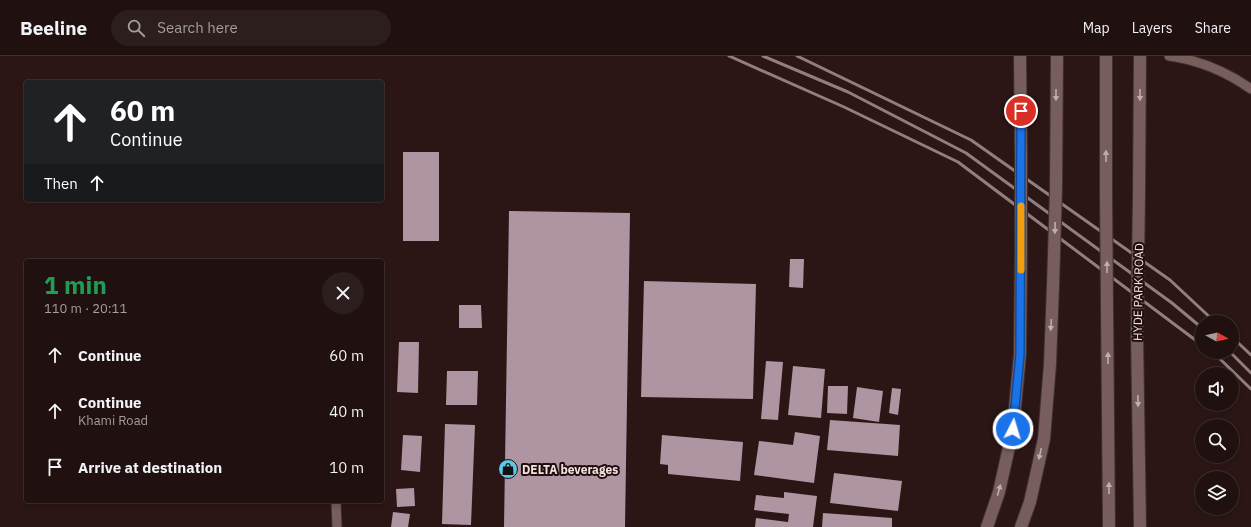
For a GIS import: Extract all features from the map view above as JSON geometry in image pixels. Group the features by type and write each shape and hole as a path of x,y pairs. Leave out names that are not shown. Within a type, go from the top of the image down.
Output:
{"main road":[{"path":"986,527 999,492 1013,429 1020,354 1020,56"},
{"path":"1021,527 1030,502 1044,439 1050,364 1056,189 1057,56"},
{"path":"1106,56 1109,527"},
{"name":"HYDE PARK ROAD","path":"1140,56 1137,334 1140,527"}],"lane":[{"path":"1169,56 1207,65 1240,81 1251,89"},
{"path":"336,503 337,527"}],"building":[{"path":"403,152 439,152 439,241 403,241"},
{"path":"509,211 630,213 625,527 504,527"},
{"path":"790,259 804,259 803,288 789,287"},
{"path":"644,281 756,284 753,399 641,397"},
{"path":"459,305 481,305 482,328 459,328"},
{"path":"399,342 419,342 418,393 397,392"},
{"path":"766,361 783,362 778,420 761,419"},
{"path":"793,366 825,369 821,418 788,415"},
{"path":"447,371 478,371 477,405 446,405"},
{"path":"828,386 848,386 847,414 827,413"},
{"path":"857,387 883,391 879,422 853,418"},
{"path":"892,388 901,389 898,415 889,413"},
{"path":"830,420 900,425 898,456 827,450"},
{"path":"445,424 475,425 471,525 442,524"},
{"path":"795,432 820,436 814,483 754,475 759,441 793,445"},
{"path":"403,435 422,436 420,472 401,470"},
{"path":"662,435 743,442 740,481 668,474 668,465 660,464"},
{"path":"834,473 902,481 898,511 830,503"},
{"path":"414,488 415,506 397,507 396,489"},
{"path":"784,492 817,496 813,527 755,527 756,518 788,522 789,514 754,510 756,495 784,498"},
{"path":"393,512 410,514 408,527 391,527"},
{"path":"823,513 892,518 892,527 822,527"}],"railway":[{"path":"729,56 844,107 958,162 1195,340"},
{"path":"763,56 848,92 966,153 1172,303 1195,322"},
{"path":"797,56 971,140 1170,280 1208,315"},
{"path":"1239,344 1251,355"},
{"path":"1220,359 1251,389"},
{"path":"1237,359 1251,373"}],"slow traffic":[{"path":"1021,206 1021,270"}],"place":[{"name":"DELTA beverages","path":"508,469"}],"route":[{"path":"1013,429 1020,354 1021,111"}]}
